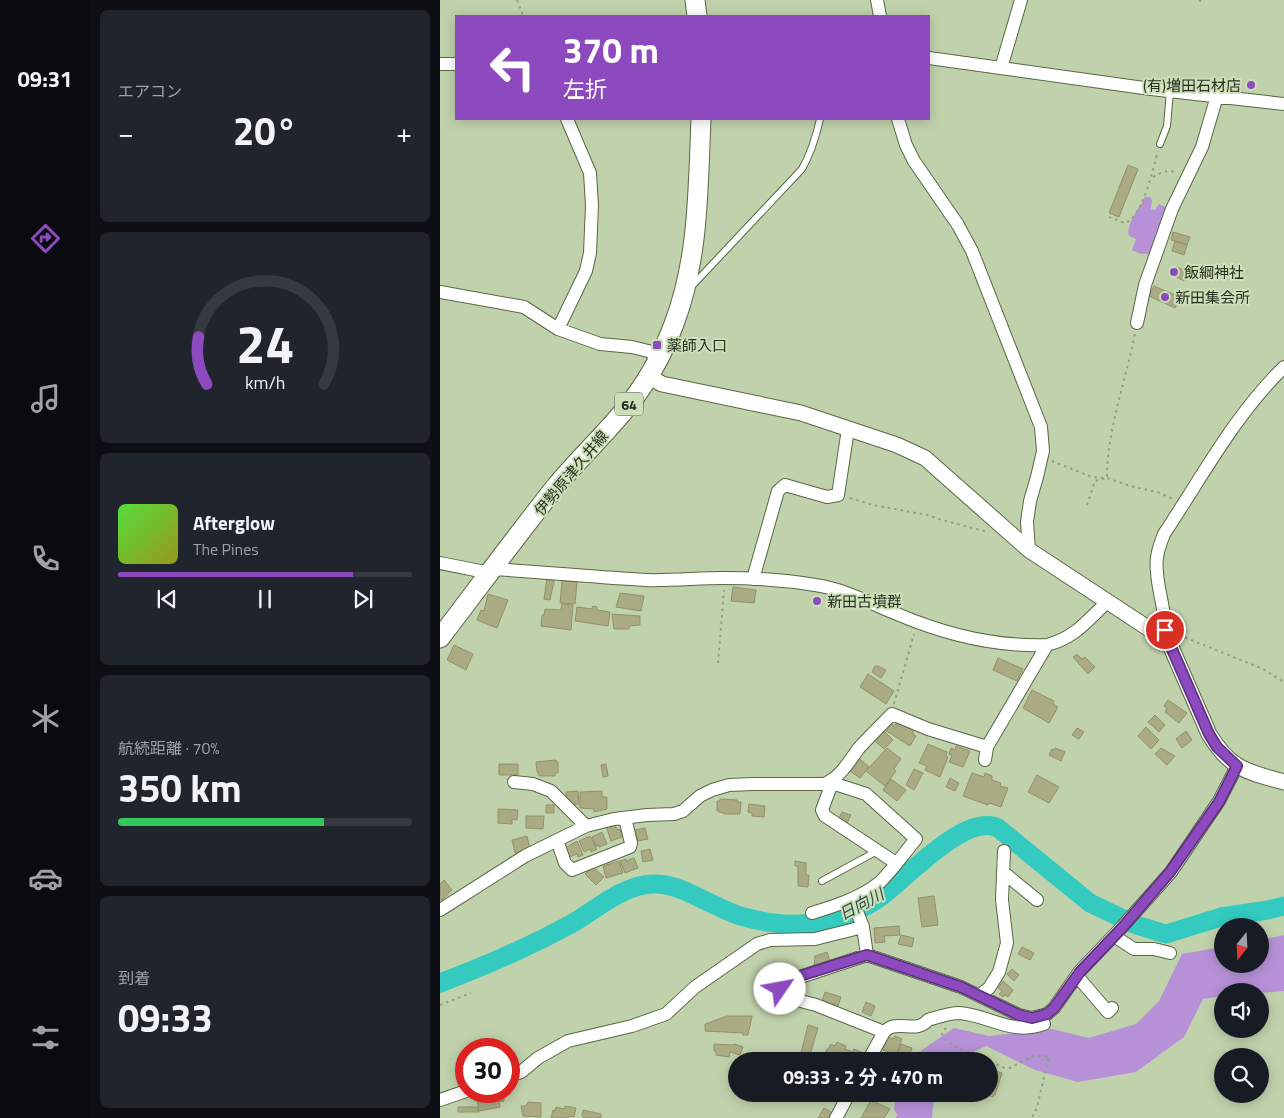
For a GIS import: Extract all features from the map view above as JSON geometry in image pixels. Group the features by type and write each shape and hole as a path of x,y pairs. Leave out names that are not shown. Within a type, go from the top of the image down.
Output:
{"main road":[{"path":"695,0 697,15"},
{"name":"伊勢原津久井線","path":"440,638 558,484 623,412 660,357 686,287 696,228 701,120"}],"street":[{"path":"877,0 880,15"},
{"path":"1001,68 1021,0"},
{"path":"930,58 1170,91 1284,104"},
{"path":"440,64 455,64"},
{"path":"1137,323 1145,285 1172,209 1202,147 1217,96"},
{"path":"558,329 586,271 590,253 592,205 590,172 566,120"},
{"path":"898,120 906,145 914,161 958,224 972,251 1041,427 1041,457 1027,522 1029,550"},
{"path":"440,292 524,307 558,329 600,344 632,347 648,351 660,357"},
{"path":"1284,367 1262,390 1232,427 1164,534 1157,554 1156,572 1164,615 1164,634 1209,734 1217,747 1237,766 1248,772 1284,782"},
{"path":"648,376 662,384 801,413 897,444 925,458 1029,550 1108,601 1164,634"},
{"path":"753,579 778,490 785,485 827,497 838,495 848,429"},
{"path":"440,563 485,572 493,569 646,580 753,579 814,585 832,588 918,623 947,632 979,640 1031,646 1061,642 1071,636 1108,601"},
{"path":"985,760 986,747 1048,645"},
{"path":"896,863 825,816 822,810 831,782 860,747 892,714 928,729 986,747"},
{"path":"884,1032 816,1005 782,996 780,989 782,983 867,955 961,987 1026,1017 1039,1017 1047,1014 1054,1008 1077,976 1170,872 1219,802 1237,766"},
{"path":"514,782 533,784 552,791 586,826"},
{"path":"440,910 525,856 586,826 614,819 674,814 683,811 706,793 729,785 824,784 831,782 866,794 916,839 879,882 852,901 812,913"},
{"path":"557,840 565,863 572,870 630,847 631,843 625,818"},
{"path":"979,996 989,988 999,972 1007,944 1002,900 1004,851"},
{"path":"1003,872 1037,900"},
{"path":"852,901 862,925 867,955"},
{"path":"520,1072 538,1058 568,1041 632,1026 666,1014 695,987 757,944 770,940 815,939 862,925"},
{"path":"1118,932 1134,949 1154,949 1164,955"},
{"path":"1077,976 1108,1012 1112,1008"},
{"path":"873,1052 884,1032 892,1027 914,1028 928,1020 957,1013 972,1015 1009,1027 1041,1025 1053,1016 1054,1008"},
{"path":"440,1100 455,1095"},
{"path":"836,1118 845,1102"}],"lane":[{"path":"1160,144 1167,126 1170,91"},
{"path":"686,287 692,287 802,169 815,140 820,120"},
{"path":"822,881 877,850"}],"path":[{"path":"517,0 523,15"},
{"path":"1109,217 1125,223 1132,219 1152,178 1160,144"},
{"path":"1152,178 1160,172 1167,171 1188,176"},
{"path":"1107,478 1107,460 1114,420 1130,361 1137,323"},
{"path":"1041,457 1092,477 1107,478 1130,486 1157,492 1184,505"},
{"path":"1087,505 1095,482 1107,478"},
{"path":"838,495 873,505 926,514 992,534"},
{"path":"718,663 725,578"},
{"path":"892,714 918,623"},
{"path":"1164,634 1263,669 1284,682"},
{"path":"440,1004 471,993"},
{"path":"946,1027 942,1033 943,1038 953,1046 1006,1068 1010,1068 1032,1056 1050,1056 1037,1107 1032,1118"}],"shaded area":[{"path":"1145,197 1150,197 1152,200 1151,209 1155,210 1159,204 1169,209 1153,254 1141,254 1132,250 1136,239 1129,236 1128,232 1131,222"},
{"path":"1284,935 1284,991 1269,992 1269,983 1214,983 1214,997 1203,999 1184,1037 1136,1072 1078,1082 1035,1070 986,1046 973,1052 919,1052 954,1028 989,1036 1052,1029 1089,1038 1136,1024 1159,1001 1182,954 1214,948 1214,973 1269,973 1269,938"},
{"path":"895,1102 933,1102 932,1118 896,1118 897,1114 894,1110"}],"building":[{"path":"1128,165 1138,169 1119,217 1109,213"},
{"path":"1173,232 1190,237 1187,245 1171,240"},
{"path":"1175,241 1187,245 1184,255 1172,251"},
{"path":"1177,267 1188,272 1184,281 1173,275"},
{"name":"新田集会所","path":"1154,286 1180,297 1175,308 1149,296"},
{"path":"547,579 554,581 550,600 544,599"},
{"path":"562,581 577,582 575,604 560,603"},
{"path":"733,587 756,590 754,603 731,601"},
{"path":"620,593 644,596 641,611 616,607"},
{"path":"488,594 508,600 497,628 477,620 481,610 484,611"},
{"path":"562,604 573,605 571,630 541,626 542,615 544,615 545,609 561,610"},
{"path":"593,606 597,607 597,610 610,612 608,626 575,621 577,607 592,609"},
{"path":"612,614 640,616 640,625 629,626 629,629 614,629"},
{"path":"454,645 473,654 466,670 447,660"},
{"path":"1077,654 1082,659 1085,657 1095,667 1088,674 1073,657"},
{"path":"998,658 1023,669 1017,681 993,670"},
{"path":"875,666 886,670 881,678 872,672"},
{"path":"868,674 894,691 886,704 860,687"},
{"path":"1032,690 1054,701 1053,704 1058,707 1049,723 1023,708"},
{"path":"1168,700 1187,713 1179,723 1165,712 1167,708 1164,706"},
{"path":"1155,715 1165,725 1159,732 1148,722"},
{"path":"889,722 895,726 897,722 913,730 913,734 916,736 910,746 885,730"},
{"path":"1146,727 1159,740 1151,749 1138,736"},
{"path":"1077,728 1084,732 1079,739 1072,735"},
{"path":"884,731 893,740 884,749 875,741"},
{"path":"1186,731 1192,740 1182,748 1176,739"},
{"path":"928,744 947,752 946,756 948,757 940,777 925,770 927,766 919,763"},
{"path":"956,746 970,751 963,767 949,762 952,756 949,754 951,748 955,750"},
{"path":"887,748 901,759 894,769 896,771 885,786 866,771"},
{"path":"1055,748 1065,752 1061,761 1049,755 1052,749 1054,750"},
{"path":"1161,748 1175,756 1167,765 1155,754"},
{"path":"860,759 869,767 860,778 850,771"},
{"path":"556,760 558,762 558,773 555,773 555,776 539,776 536,762"},
{"path":"499,764 518,764 518,775 499,775"},
{"path":"606,764 608,776 603,777 601,765"},
{"path":"914,769 923,773 914,790 906,785"},
{"path":"972,773 984,777 985,773 992,776 992,780 1001,783 1000,786 1008,788 1001,807 989,803 988,805 963,796"},
{"path":"1037,775 1059,787 1049,803 1028,792"},
{"path":"950,778 959,783 955,791 946,787"},
{"path":"891,779 906,790 897,801 883,790"},
{"path":"578,791 579,804 569,805 566,792"},
{"path":"602,791 602,797 607,797 607,809 594,812 594,809 580,808 580,792"},
{"path":"720,799 741,802 740,814 724,814 717,811 717,801 720,801"},
{"path":"749,804 765,806 764,817 752,816 752,813 748,812"},
{"path":"546,805 554,805 554,813 546,813"},
{"path":"498,809 518,810 517,820 512,819 512,824 498,823"},
{"path":"842,812 851,815 847,823 839,818"},
{"path":"526,816 544,816 543,829 526,828"},
{"path":"609,825 610,827 615,825 617,830 620,829 622,837 611,841 606,826"},
{"path":"645,828 648,839 638,841 635,830"},
{"path":"602,832 607,844 599,847 599,845 596,846 592,837"},
{"path":"527,836 530,849 519,854 519,852 515,853 512,840"},
{"path":"590,836 597,849 591,852 590,849 584,852 579,841"},
{"path":"577,841 583,855 578,857 577,854 569,857 565,848"},
{"path":"650,849 653,860 643,862 641,851"},
{"path":"634,858 638,868 625,873 620,861"},
{"path":"619,861 623,873 606,878 603,866"},
{"path":"795,861 806,863 806,875 809,875 808,887 798,886 798,866 795,866"},
{"path":"593,867 604,877 596,885 585,874"},
{"path":"444,880 452,890 442,900 440,899 440,884"},
{"path":"934,896 938,925 922,927 918,898"},
{"path":"899,926 900,935 884,936 885,942 875,943 874,928"},
{"path":"901,935 914,938 912,947 898,944"},
{"path":"1022,947 1034,953 1030,960 1018,954"},
{"path":"827,952 830,961 814,966 815,956"},
{"path":"1012,969 1019,975 1014,981 1007,974"},
{"path":"1003,981 1013,990 1008,997 1005,995 1003,997 999,994 1002,991 998,988"},
{"path":"825,992 841,997 838,1006 822,1001"},
{"path":"866,1002 875,1006 871,1016 862,1012"},
{"path":"727,1016 752,1016 748,1035 743,1035 743,1033 705,1031 705,1024"},
{"path":"808,1025 818,1028 811,1052 801,1052"},
{"path":"895,1036 902,1039 897,1052 883,1050 888,1037 893,1039"},
{"path":"837,1042 846,1046 845,1049 853,1052 826,1052 831,1044 835,1046"},
{"path":"714,1044 734,1044 743,1047 741,1052 728,1052 728,1057 716,1055 716,1051 714,1051"},
{"path":"901,1044 912,1048 911,1052 898,1052"},
{"path":"998,1072 1002,1073 998,1086"},
{"path":"528,1102 541,1103 541,1117 523,1116 521,1106 526,1106"},
{"path":"870,1102 875,1102 890,1109 884,1118 861,1118"},
{"path":"478,1103 499,1103 500,1107 479,1111"},
{"path":"565,1106 576,1108 574,1117 551,1118 556,1107 564,1109"},
{"path":"458,1107 477,1107 479,1112 458,1112"},
{"path":"824,1108 833,1113 831,1118 818,1118"},
{"path":"583,1110 601,1114 601,1118 584,1118 582,1116"}],"waterway":[{"name":"日向川","path":"440,983 539,941 571,924 620,893 641,885 659,884 673,887 734,914 757,920 797,924 836,919 857,911 879,898 953,838 969,830 984,826 998,828 1090,903 1136,925 1166,934 1221,917 1284,906"}],"place":[{"name":"(有)増田石材店","path":"1251,85"},
{"name":"飯綱神社","path":"1174,272"},
{"name":"新田集会所","path":"1165,297"},
{"name":"薬師入口","path":"657,345"},
{"name":"新田古墳群","path":"817,601"}],"route":[{"path":"780,989 782,983 790,979 867,955 961,987 1026,1017 1039,1017 1047,1014 1054,1008 1080,972 1122,928 1170,872 1219,802 1237,766 1217,747 1209,734 1171,647 1163,638 1165,630"}]}
